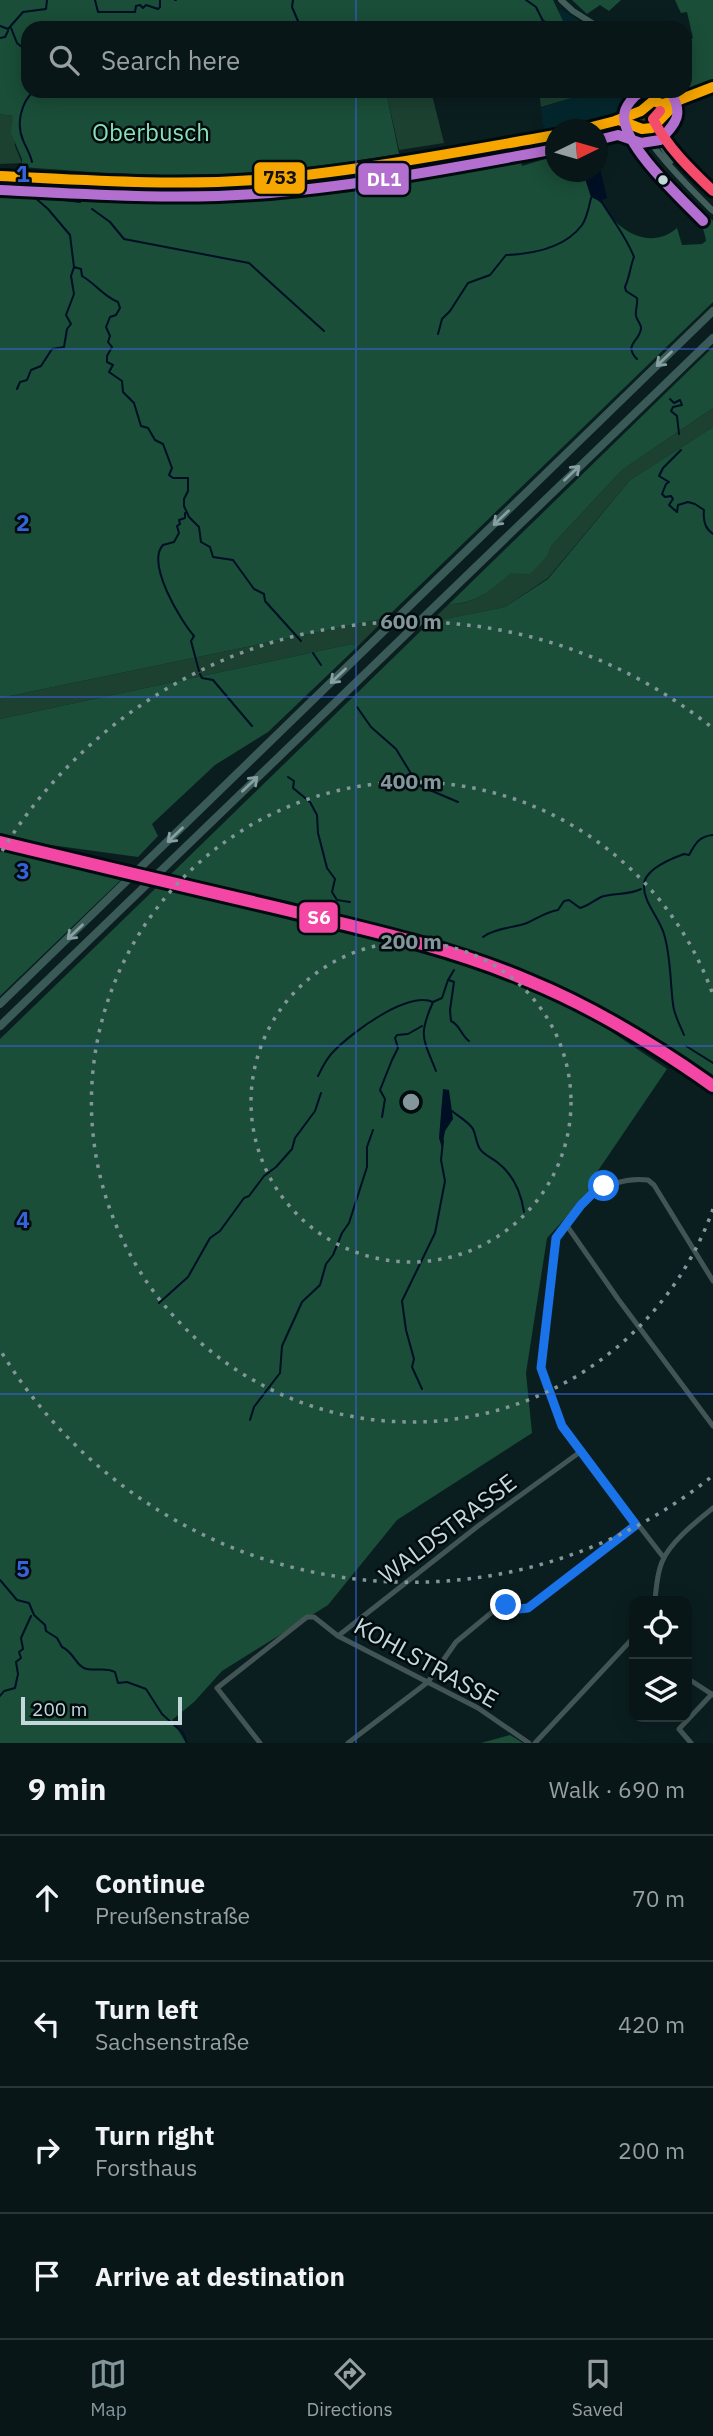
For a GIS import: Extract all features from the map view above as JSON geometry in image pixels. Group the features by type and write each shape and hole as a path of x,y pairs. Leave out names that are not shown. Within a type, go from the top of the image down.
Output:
{"highway":[{"path":"0,1004 713,311"},
{"path":"0,1026 713,338"}],"main road":[{"path":"561,0 590,21"},
{"path":"692,95 713,87"},
{"path":"608,123 640,111 650,98"},
{"path":"657,98 664,114"},
{"path":"649,102 684,98"},
{"path":"620,120 652,128 679,100"},
{"path":"640,111 638,116 641,127 676,174 713,211"},
{"path":"658,123 660,142 688,186"},
{"path":"0,176 196,182 254,180 360,169 545,137"}],"street":[{"path":"664,1558 580,1451 556,1414 541,1368 554,1245 565,1223 595,1191 604,1186 648,1180 654,1185 713,1281"},
{"path":"565,1223 713,1426"},
{"name":"WALDSTRASSE","path":"338,1636 478,1526 580,1451"},
{"path":"656,1596 658,1575 664,1558 689,1528 713,1508"},
{"path":"348,1743 428,1682 456,1642 497,1608 506,1605 519,1609 528,1608 636,1525"},
{"name":"KOHLSTRASSE","path":"260,1743 216,1688 307,1617 314,1617 338,1636 478,1708 528,1743"},
{"path":"535,1743 629,1642"},
{"path":"691,1743 679,1729 713,1695 692,1681"}],"shaded area":[{"path":"558,8 579,21 561,21"},
{"path":"570,98 646,98 634,109 617,115 598,119 545,119 544,130 541,108"},
{"path":"586,182 603,182 607,198 600,201 591,197"},
{"path":"169,876 301,907 303,900 316,903 315,910 415,934 484,955 615,1013 713,1077 713,1091 675,1064 666,1064 582,1012 539,990 476,966 392,941 159,885"},
{"path":"443,1089 449,1090 453,1119 445,1131 442,1148 439,1138"}],"green space":[{"name":"Oberbusch","path":"0,0 553,0 563,21 21,21 21,98 387,98 399,154 244,173 192,175 22,167 22,159 11,133 13,116 0,114"},
{"path":"572,0 621,0 609,11 600,5 587,14"},
{"path":"675,0 713,0 713,81 692,89 692,21 689,21 687,12 681,13"},
{"path":"388,98 433,98 444,143 399,150"},
{"path":"540,98 571,98 541,107"},
{"path":"657,103 661,108 657,118 649,124 642,122 642,115"},
{"path":"0,114 13,116 15,146 22,163 0,164"},
{"path":"517,148 522,166 545,159 545,182 586,182 591,197 603,205 618,224 632,234 655,238 677,228 682,245 702,244 706,241 702,226 688,203 685,206 679,200 686,193 713,221 713,302 386,618 0,698 0,181 230,184 360,173"},
{"path":"713,347 713,408 622,470 552,545 546,557 530,574 511,573 475,599 449,604"},
{"path":"713,408 713,427 630,480 548,578 505,607 430,622 449,604 469,602 512,572 540,560 622,470"},
{"path":"713,427 713,1077 603,1008 544,979 484,955 421,936 315,910 316,903 304,900 302,907 169,876 430,622 505,607 548,579 630,480"},
{"path":"386,618 357,647 352,644 0,719 0,698"},
{"path":"352,644 357,647 268,732 215,765 152,824 158,836 138,857 36,843 0,833 0,719"},
{"path":"0,847 125,876 0,996"},
{"path":"159,885 392,941 476,966 539,990 582,1012 667,1069 591,1181 595,1186 547,1238 526,1373 532,1433 397,1520 328,1605 222,1671 194,1702 172,1720 186,1743 0,1743 0,1039"},
{"path":"510,1735 523,1743 481,1743"}],"waterway":[{"path":"0,26 8,29 23,12 46,9 47,0"},
{"path":"95,0 98,12 135,12 136,6 140,5 143,8 146,5 158,9 160,0"},
{"path":"293,0 292,7 298,21"},
{"path":"526,0 536,7 543,21"},
{"path":"11,28 21,46"},
{"path":"0,38 5,37 8,31"},
{"path":"28,98 20,120 21,134 32,162"},
{"path":"33,190 33,196 70,235 74,267 81,269 82,276 118,302 120,308 116,315 110,317 106,327 110,336 108,342 112,347 107,356 107,362 113,365 109,372 122,381 123,392 134,403 141,426 148,428 155,440 163,444 172,468 169,475 173,478 188,478 184,506 189,517 199,527 201,542 210,547 213,557 233,560 254,589 264,594 265,601 301,641"},
{"path":"33,196 80,202"},
{"path":"438,334 442,319 468,283 490,275 506,255 537,251 567,239 584,222 591,198"},
{"path":"600,199 623,234 634,257 625,287 626,291 637,298 636,316 641,327 631,350 637,359"},
{"path":"92,209 110,222 124,239 249,263 324,331"},
{"path":"17,389 20,382 27,380 31,370 41,366 52,349 64,347 67,329 71,324 66,315 74,294 71,276 74,267"},
{"path":"670,399 674,403 680,400 682,405 673,407 671,411 677,416 679,434"},
{"path":"681,450 663,468 659,476 669,482 662,494 665,497 671,496 673,499 669,505 677,512 678,505 688,502 704,510 705,524 713,534"},
{"path":"185,513 185,518 179,520 179,533 174,542 163,545 159,553 159,565 167,591 194,636 191,641 199,671"},
{"path":"313,653 321,665"},
{"path":"200,674 202,678 213,680 252,726"},
{"path":"357,707 371,727 396,749 418,785 458,802"},
{"path":"288,777 294,781 293,788 310,802 317,815 318,833 327,868 335,879 332,892 337,900 350,902"},
{"path":"684,1035 674,1008 664,934 646,897 644,885 645,879 654,869 679,856 689,855 701,839 713,835"},
{"path":"483,937 558,910 564,901 569,900 580,908 601,897 641,889"},
{"path":"436,1071 425,1044 425,1022 433,1002 442,998 454,970"},
{"path":"449,980 454,982 451,1021 469,1041"},
{"path":"318,1076 333,1052 366,1025 409,1002 433,1002"},
{"path":"382,1117 385,1099 380,1090 398,1048 395,1038 422,1026"},
{"path":"686,1046 713,1063"},
{"path":"669,1067 670,1062"},
{"path":"159,1303 188,1277 210,1238 220,1231 244,1198 249,1196 264,1176 292,1149 295,1138 315,1111 321,1093"},
{"path":"452,1111 471,1126 482,1151 503,1167 512,1178 521,1197 524,1212"},
{"path":"250,1420 254,1407 280,1373 282,1346 302,1302 320,1285 326,1264 349,1223 367,1167 367,1147 373,1130"},
{"path":"422,1389 412,1367 414,1359 402,1301 435,1233 445,1181 441,1160 443,1141"},
{"path":"0,1580 17,1600 29,1603 34,1615 45,1625 46,1631 57,1638 62,1647 83,1668 112,1671 115,1672 118,1683 127,1682 146,1689 162,1714 183,1733 187,1743"},
{"path":"0,1696 4,1691 15,1688 18,1674 16,1662 21,1658 19,1652 23,1649 21,1638 31,1616"}],"transit line":[{"name":"753","path":"692,95 713,87"},
{"name":"DL1","path":"634,98 628,105 624,117 634,143 656,172 703,221"},
{"name":"DL1","path":"608,138 618,135 641,143 660,140 677,117 674,98"},
{"name":"753","path":"608,123 619,120 642,129 652,128 684,98"},
{"name":"753","path":"615,121 641,111 653,101 662,104 682,99"},
{"path":"660,111 653,119 665,139 713,191"},
{"name":"753","path":"0,176 96,181 255,180 368,167 545,137"},
{"name":"DL1","path":"0,190 96,195 255,194 368,181 545,151"},
{"name":"S6","path":"0,842 371,930 467,958 529,981 601,1015 713,1086"}],"route":[{"path":"506,1605 519,1609 528,1608 636,1525 562,1426 541,1368 556,1238 560,1229 581,1205 604,1186"}]}
